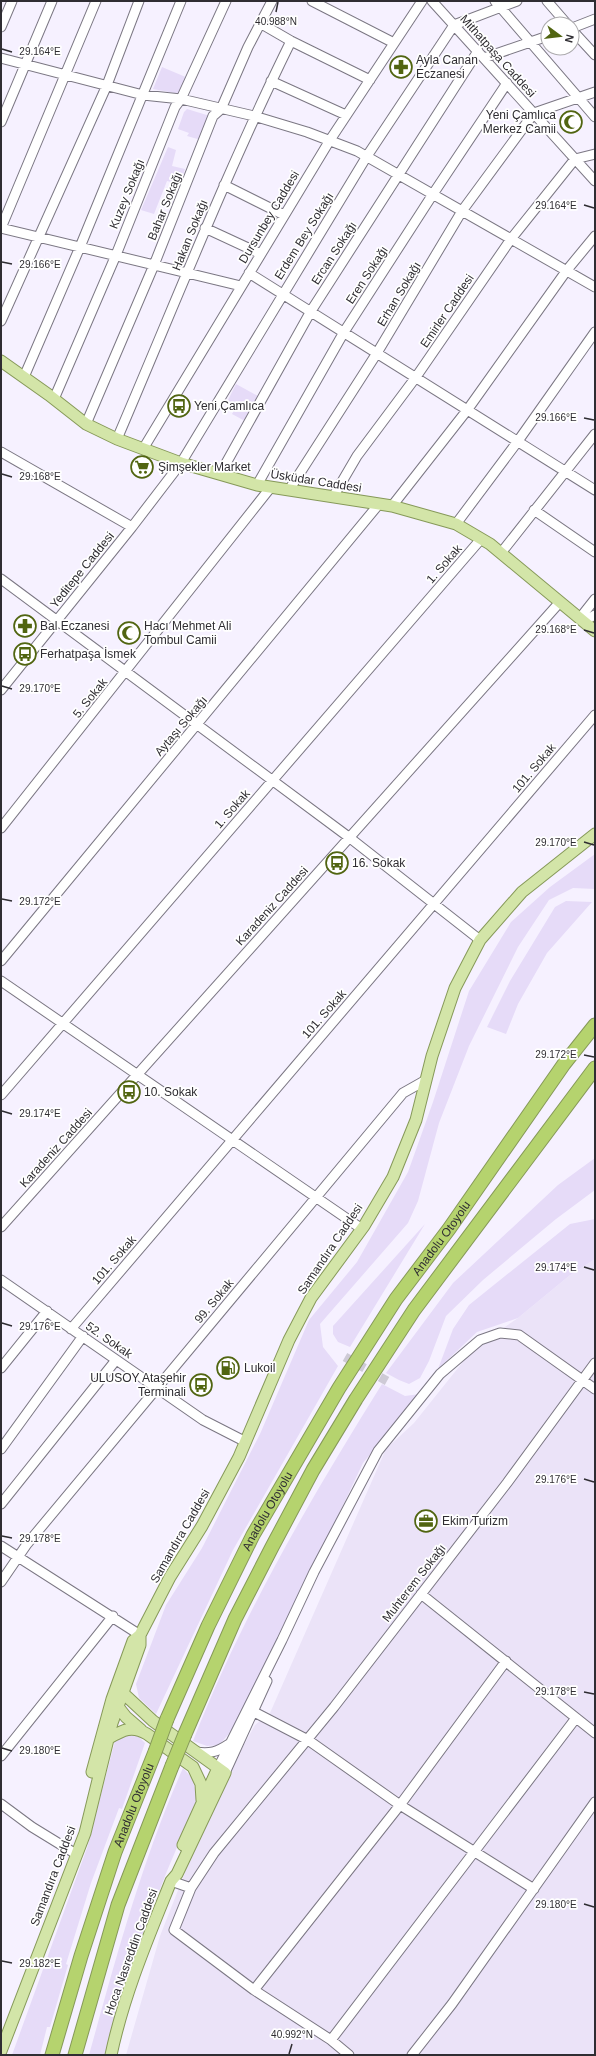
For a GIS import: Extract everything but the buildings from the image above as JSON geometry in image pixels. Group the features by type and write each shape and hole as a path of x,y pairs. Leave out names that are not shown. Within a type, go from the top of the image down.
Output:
{"highway":[{"name":"Anadolu Otoyolu","path":"52,2055 81,1956 110,1866 154,1752 208,1626 253,1535 339,1388 396,1299 449,1229 559,1070 595,1025"},
{"name":"Anadolu Otoyolu","path":"75,2055 118,1905 185,1734 235,1619 272,1547 313,1470 356,1399 414,1310 595,1068"}],"main road":[{"name":"Üsküdar Caddesi","path":"1,361 86,424 117,439 181,463 257,485 392,506 456,524 501,553 595,630"},
{"name":"Samandıra Caddesi","path":"1,2051 85,1833 109,1738 117,1698 131,1672 140,1645 140,1635 170,1577 202,1526 246,1442 286,1346 311,1298 362,1229 393,1177 416,1120 432,1056 456,988 480,940 522,892 595,834"},
{"path":"76,1854 79,1827 100,1739 117,1698 133,1641 140,1635"},
{"path":"131,1672 130,1688 137,1707"},
{"path":"117,1698 137,1707 152,1721 221,1771 177,1874 171,1881"},
{"path":"117,1698 126,1717 147,1734 215,1782"},
{"path":"109,1738 125,1729 140,1730 147,1734"},
{"path":"193,1767 202,1784 202,1800"},
{"path":"171,1881 170,1873 202,1800 215,1782"},
{"name":"Hoca Nasreddin Caddesi","path":"111,2055 128,1991 171,1881"}],"street":[{"path":"1,28 12,1"},
{"path":"1,122 24,64 52,1"},
{"path":"96,1 66,76 1,228 241,286"},
{"path":"1,320 107,85 139,1"},
{"path":"24,377 80,247 181,1"},
{"name":"Kuzey Sokağı","path":"54,399 116,255 175,106 181,99 226,1"},
{"name":"Bahar Sokağı","path":"86,424 154,265 213,116 221,109 260,23 272,1"},
{"path":"312,1 394,42"},
{"name":"Dursunbey Caddesi","path":"143,449 330,140 422,1"},
{"name":"Mithatpaşa Caddesi","path":"432,1 595,181"},
{"path":"454,25 498,4 517,1"},
{"path":"547,1 560,16"},
{"path":"498,4 595,117"},
{"path":"580,26 595,19"},
{"path":"260,23 291,41 370,80"},
{"name":"Erdem Bey Sokağı","path":"181,463 367,156 454,25"},
{"path":"481,55 540,38"},
{"path":"580,38 595,55"},
{"name":"Hakan Sokağı","path":"117,439 188,272 205,228 254,116 291,41"},
{"name":"Ercan Sokağı","path":"220,474 311,311 398,175 481,55"},
{"path":"1,58 143,95 181,99 254,116 330,140 367,156 595,287"},
{"path":"272,81 346,115"},
{"name":"Eren Sokağı","path":"257,485 344,332 507,83"},
{"path":"534,113 595,92"},
{"name":"Erhan Sokağı","path":"289,490 377,353 462,211 534,113"},
{"path":"575,159 595,154"},
{"name":"Emirler Caddesi","path":"333,497 357,456 416,377 511,239 575,159"},
{"path":"224,185 284,215"},
{"path":"205,228 261,254"},
{"path":"392,506 468,409 567,270 595,236"},
{"path":"249,273 595,490"},
{"path":"456,524 518,441 595,332"},
{"path":"501,553 595,434"},
{"path":"1,452 132,527"},
{"name":"Yeditepe Caddesi","path":"1,690 132,527 181,463"},
{"name":"5. Sokak","path":"1,828 271,487"},
{"name":"Aytaşı Sokağı","path":"1,961 379,504"},
{"path":"534,510 595,552"},
{"name":"1. Sokak","path":"1,1095 481,539"},
{"path":"1,579 196,726 350,838 480,940"},
{"path":"582,620 595,598"},
{"name":"Karadeniz Caddesi","path":"1,1226 560,602"},
{"path":"582,620 595,615"},
{"name":"101. Sokak","path":"72,1329 595,715"},
{"path":"1,980 362,1229"},
{"name":"99. Sokak","path":"19,1557 27,1544 404,1093 426,1080"},
{"name":"52. Sokak","path":"1,1280 203,1420 246,1442"},
{"path":"1,1368 47,1311"},
{"path":"221,1771 230,1743 282,1640 314,1572 378,1451 440,1374 480,1340 500,1332 518,1335 595,1388"},
{"path":"1,1449 83,1336"},
{"path":"1,1504 116,1360"},
{"name":"Muhterem Sokağı","path":"254,1990 174,1930 192,1888 214,1853 308,1740 507,1483 595,1363"},
{"path":"3,1549 19,1557 113,1616 140,1635"},
{"path":"1,1582 19,1557"},
{"path":"421,1594 595,1733"},
{"path":"1,1756 113,1616"},
{"path":"221,1771 254,1712 282,1640"},
{"path":"349,2055 332,2040 254,1990 400,1805 506,1662"},
{"path":"254,1712 308,1740 400,1805 534,1889"},
{"path":"332,2040 576,1718"},
{"path":"195,1752 208,1754 219,1750 230,1743"},
{"path":"412,2055 452,2004 595,1802"},
{"path":"1,1804 32,1827 76,1854"},
{"path":"171,1881 192,1888"}],"shaded area":[{"path":"162,67 188,78 180,94 153,89"},
{"path":"187,109 210,116 201,140 187,136 189,133 178,129 184,112"},
{"path":"168,147 176,150 172,166 185,169 180,184 167,181 154,214 141,210"},
{"path":"236,384 258,396 245,421 232,414 235,409 226,404"},
{"path":"595,854 595,889 573,888 549,900 518,947 469,1046 439,1123 418,1201 408,1223 320,1324 323,1347 338,1366 233,1550 156,1714 139,1698 136,1684 166,1605 202,1548 260,1434 309,1320 357,1262 408,1172 433,1102 469,991 511,922 550,887"},
{"path":"566,901 592,902 547,953 518,1004 506,1034 487,1027 510,981 555,907"},
{"path":"595,1158 595,1190 556,1219 483,1280 446,1316 429,1361 420,1378 409,1384 386,1373 453,1283 558,1185"},
{"path":"595,1219 595,1259 569,1276 518,1318 477,1332 438,1369 453,1329 469,1305 570,1224"},
{"path":"425,1224 350,1347 338,1342 333,1334 333,1326"},
{"path":"595,1259 595,2055 126,2055 160,1936 186,1870 228,1773 255,1725 270,1713 386,1449 414,1423 474,1348 518,1318 569,1276"},
{"path":"382,1384 405,1396 420,1394 363,1463 284,1630 234,1728 219,1745 207,1746 193,1741 233,1648 279,1558 329,1470"},
{"path":"123,1735 137,1735 145,1743 122,1809 119,1808 91,1883 66,1964 68,1965 50,2027 47,2027 40,2055 12,2055 87,1848 115,1741"},
{"path":"183,1768 192,1778 198,1798 167,1871 134,1956 105,2055 89,2055 142,1874 168,1803"}],"tunnel":[{"path":"345,1357 387,1381"}],"place":[{"name":"Ayla Canan Eczanesi","path":"401,67"},
{"name":"Yeni Çamlıca Merkez Camii","path":"571,122"},
{"name":"Yeni Çamlıca","path":"179,406"},
{"name":"Şimşekler Market","path":"142,467"},
{"name":"Bal Eczanesi","path":"25,626"},
{"name":"Hacı Mehmet Ali Tombul Camii","path":"129,633"},
{"name":"Ferhatpaşa İsmek","path":"25,654"},
{"name":"16. Sokak","path":"337,863"},
{"name":"10. Sokak","path":"129,1092"},
{"name":"Lukoil","path":"228,1368"},
{"name":"ULUSOY Ataşehir Terminali","path":"201,1385"},
{"name":"Ekim Turizm","path":"426,1521"}]}
